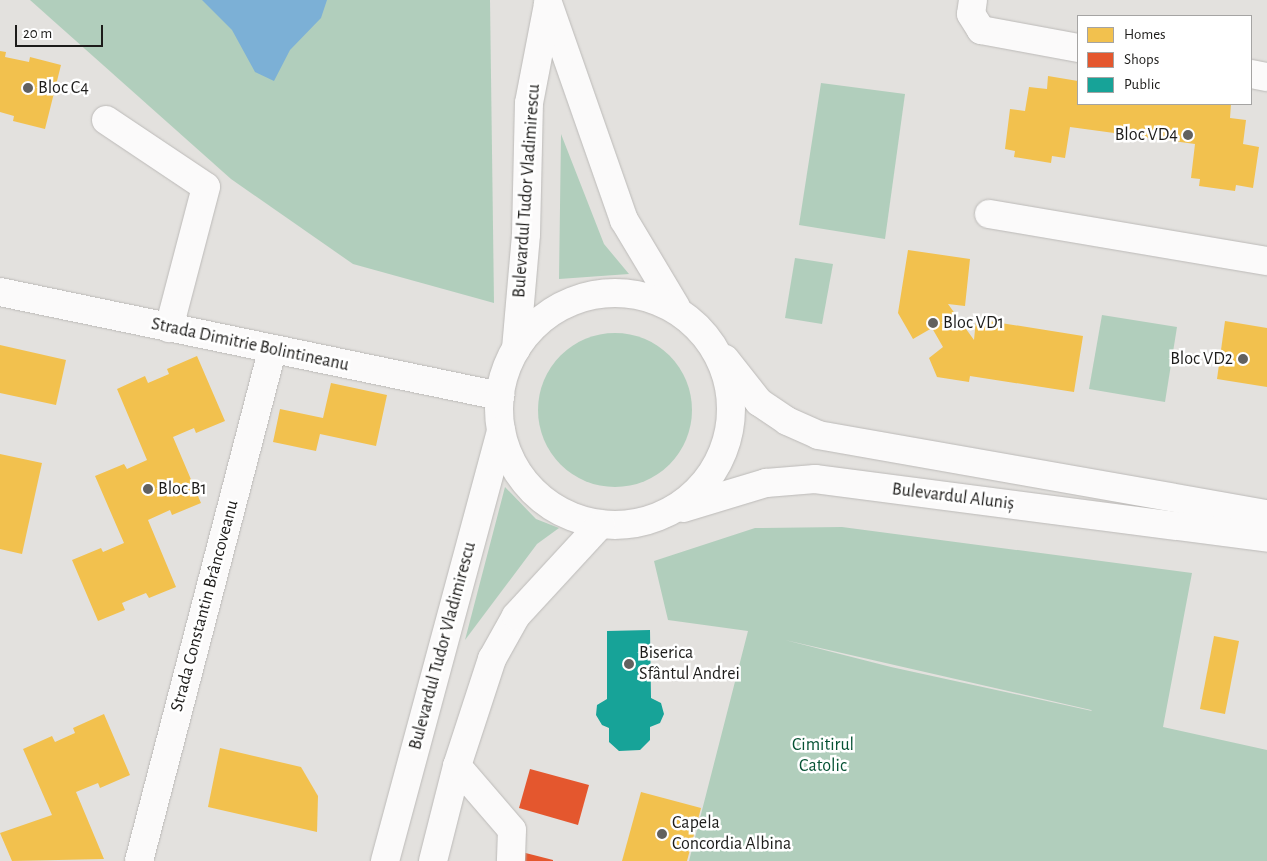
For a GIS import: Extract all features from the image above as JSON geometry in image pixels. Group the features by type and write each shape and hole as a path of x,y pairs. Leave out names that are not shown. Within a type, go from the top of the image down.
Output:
{"main road":[{"path":"973,0 971,14 981,30 1077,48"},
{"name":"Bulevardul Tudor Vladimirescu","path":"548,2 624,220 676,307"},
{"name":"Bulevardul Tudor Vladimirescu","path":"516,349 526,234 529,103 548,2"},
{"path":"1252,74 1267,77"},
{"path":"106,120 206,187 169,328"},
{"path":"989,214 1267,261"},
{"name":"Strada Dimitrie Bolintineanu","path":"0,292 272,351 500,396"},
{"path":"593,295 641,295 676,307 706,336 718,355 731,400 725,445 715,467 685,502 643,521 600,524 561,512 528,486 513,463 501,430 500,396 516,349 530,329 548,314 570,302 593,295"},
{"name":"Bulevardul Aluniș","path":"706,336 759,402 787,421 818,435 1267,514"},
{"name":"Strada Constantin Brâncoveanu","path":"139,861 272,351"},
{"name":"Bulevardul Tudor Vladimirescu","path":"385,861 501,430"},
{"name":"Bulevardul Aluniș","path":"643,521 766,483 815,479 1267,538"},
{"path":"433,861 456,766 492,659 516,616 600,524"},
{"path":"456,766 512,830 511,861"}],"green space":[{"path":"30,0 490,0 494,303 353,264 231,179"},
{"path":"821,83 905,94 885,239 799,225"},
{"path":"561,134 604,244 629,274 559,279"},
{"path":"795,258 833,264 822,324 785,318"},
{"path":"1102,315 1177,327 1165,402 1089,389"},
{"path":"615,333 630,334 645,339 670,355 686,380 691,395 691,425 686,440 670,465 645,481 630,486 615,487 600,486 585,481 560,465 544,440 539,425 538,410 539,395 544,380 560,355 585,339 600,334"},
{"path":"505,487 536,519 559,528 537,544 465,640"},
{"name":"Cimitirul Catolic","path":"842,527 1192,573 1163,727 1267,750 1267,861 689,861 748,631 668,620 654,561 755,528","holes":["785,640 1091,710 891,667"]}],"water":[{"path":"202,0 327,0 321,18 290,50 274,81 255,72 232,30"}],"building: Homes":[{"name":"Bloc C4","path":"0,51 6,52 5,57 29,62 30,57 61,65 45,129 13,121 14,116 0,112"},
{"name":"Bloc VD4","path":"1048,76 1077,81 1077,105 1231,105 1230,118 1246,120 1243,144 1259,147 1253,188 1236,185 1235,191 1199,186 1200,179 1191,178 1195,144 1070,127 1065,158 1052,156 1051,163 1014,157 1015,151 1005,149 1010,109 1025,111 1029,87 1047,89"},
{"name":"Bloc VD1","path":"908,250 970,259 965,306 948,304 974,340 976,319 1083,336 1074,392 970,376 969,382 937,377 929,358 943,347 932,328 913,339 898,313"},
{"name":"Bloc VD2","path":"1225,321 1267,328 1267,387 1217,379"},
{"path":"0,345 66,360 56,405 0,393"},
{"name":"Bloc B1","path":"197,356 225,421 196,433 194,428 173,437 201,503 172,515 170,510 148,520 176,587 149,598 146,593 122,603 125,610 98,621 72,560 101,548 103,552 124,543 95,476 124,464 127,469 147,460 117,389 145,376 148,383 169,374 167,369"},
{"path":"331,383 387,395 376,446 320,434 316,451 273,442 280,409 323,418"},
{"path":"0,454 42,463 22,554 0,549"},
{"path":"1214,636 1239,641 1225,714 1200,709"},
{"path":"104,714 130,775 100,788 98,783 76,792 104,859 12,861 0,833 52,815 23,749 52,736 55,742 75,733 73,728"},
{"path":"220,748 301,767 318,796 317,832 208,807"},
{"name":"Capela Concordia Albina","path":"641,792 701,808 687,861 622,861"}],"building: Shops":[{"path":"530,769 589,785 578,825 519,808"},
{"path":"506,848 553,860 553,861 502,861"}],"building: Public":[{"name":"Biserica Sfântul Andrei","path":"650,630 651,698 661,703 664,714 660,723 650,727 650,740 640,750 619,751 609,742 609,728 602,725 596,715 597,705 607,699 607,631"}],"place":[{"name":"Bloc C4","path":"28,88"},
{"name":"Bloc VD4","path":"1188,135"},
{"name":"Bloc VD1","path":"933,323"},
{"name":"Bloc VD2","path":"1243,359"},
{"name":"Bloc B1","path":"148,489"},
{"name":"Biserica Sfântul Andrei","path":"629,664"},
{"name":"Capela Concordia Albina","path":"662,834"}]}
